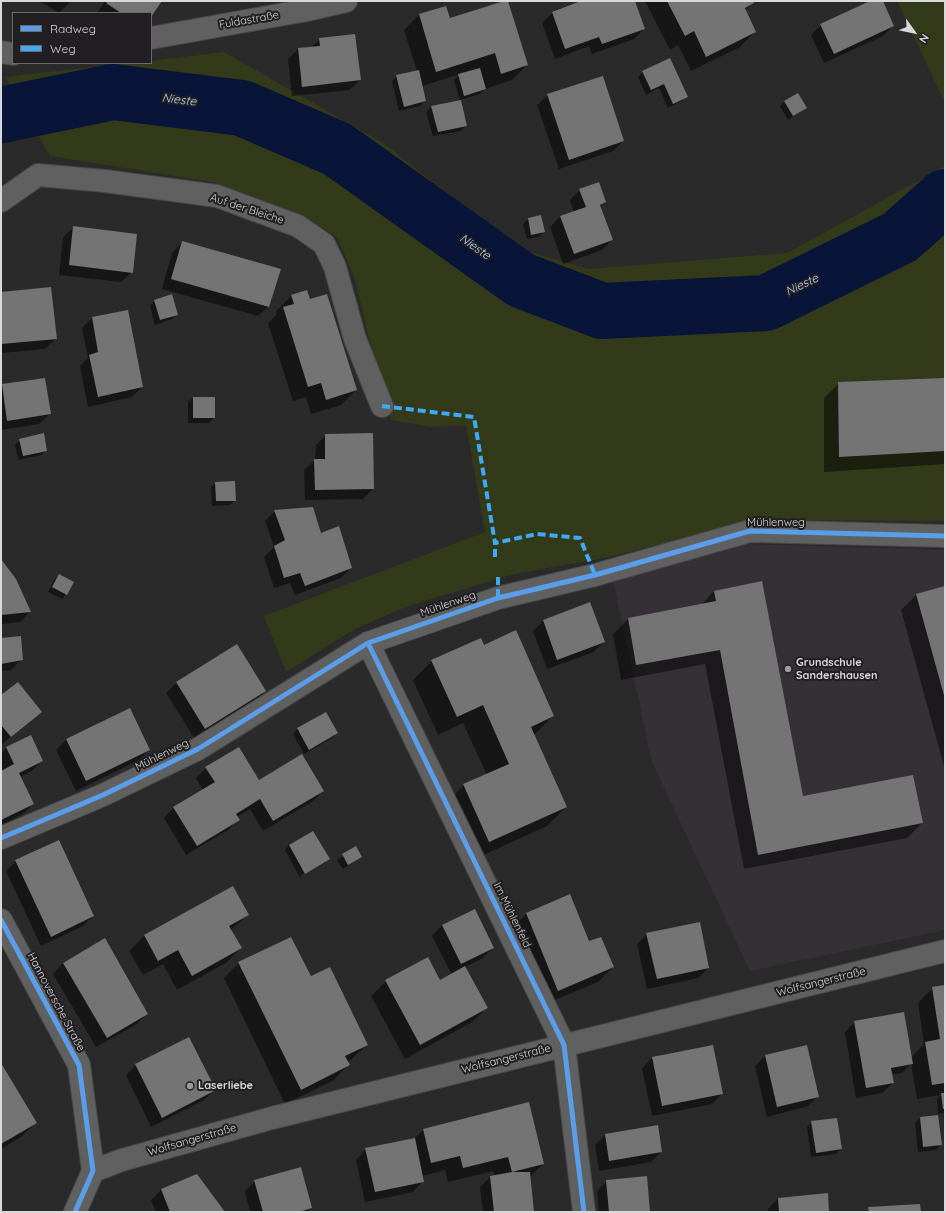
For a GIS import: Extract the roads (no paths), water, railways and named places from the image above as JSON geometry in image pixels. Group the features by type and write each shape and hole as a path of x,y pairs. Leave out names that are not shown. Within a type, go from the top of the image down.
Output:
{"street":[{"name":"Fuldastraße","path":"152,38 309,6 346,1"},
{"path":"1,52 12,54"},
{"name":"Auf der Bleiche","path":"1,201 38,175 105,181 217,196 298,226 324,244 335,267 355,339 382,406"},
{"name":"Mühlenweg","path":"1,838 103,796 198,749 368,643 498,598 595,575 750,531 945,536"},
{"name":"Im Mühlenfeld","path":"368,643 564,1045 584,1212"},
{"name":"Hannoversche Straße","path":"1,920 78,1065 93,1171"},
{"name":"Wolfsangerstraße","path":"93,1171 122,1160 272,1118 945,951"},
{"path":"75,1212 93,1171"}],"waterway":[{"name":"Nieste","path":"1,115 113,92 242,108 337,149 521,280 602,311 766,303 900,237 945,197"}],"place":[{"name":"Grundschule Sandershausen","path":"788,669"},
{"name":"Laserliebe","path":"190,1086"}]}
